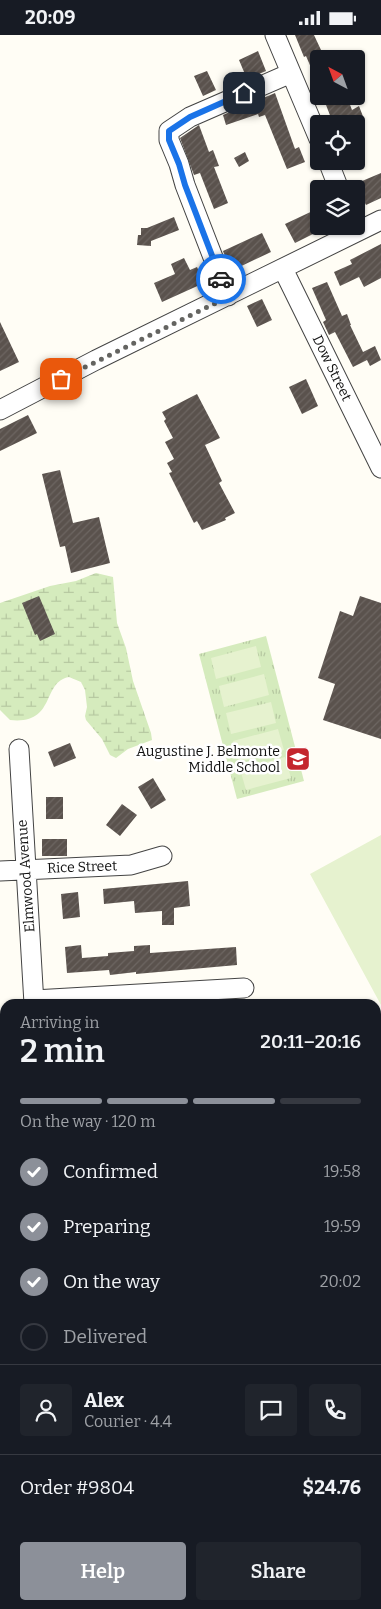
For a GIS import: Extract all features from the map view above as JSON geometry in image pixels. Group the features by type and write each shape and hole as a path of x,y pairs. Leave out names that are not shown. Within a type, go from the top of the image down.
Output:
{"street":[{"path":"275,35 310,118"},
{"path":"228,297 169,140 169,131 190,117 291,73"},
{"path":"365,226 381,220"},
{"path":"0,410 96,360 228,297 344,235"},
{"name":"Dow Street","path":"283,269 381,468"},
{"name":"Elmwood Avenue","path":"18,749 34,999"},
{"name":"Rice Street","path":"0,871 131,865 162,856"},
{"path":"76,999 244,987"}],"green space":[{"path":"96,573 113,577 117,623 152,740 128,749 116,758 110,755 102,739 86,720 85,690 81,682 69,677 60,680 42,710 35,716 25,720 10,720 0,710 0,603 50,586 76,581"},
{"path":"266,636 304,781 237,799 199,654"},
{"path":"256,646 261,667 216,679 211,658"},
{"path":"264,674 269,695 224,707 219,686"},
{"path":"271,702 276,723 231,734 226,713"},
{"path":"278,729 284,750 239,762 233,741"},
{"path":"285,757 291,778 246,790 240,769"},
{"path":"381,835 381,999 378,999 310,874"}],"building":[{"path":"295,35 314,35 321,50 310,50 310,65 306,56 304,57"},
{"path":"258,51 266,71 247,79 239,60"},
{"path":"207,71 216,90 203,96 194,76"},
{"path":"275,93 295,149 299,147 305,162 287,169 265,115 259,117 258,114 226,125 223,115"},
{"path":"326,105 350,105 352,110 359,106 362,115 330,115"},
{"path":"199,125 209,152 213,150 219,166 214,167 228,203 214,209 200,173 194,175 180,138"},
{"path":"245,152 249,161 239,167 234,158"},
{"path":"381,173 381,198 366,205 365,203 364,180"},
{"path":"310,212 311,235 295,243 285,224"},
{"path":"174,217 179,230 151,241 151,246 137,245 138,235 141,235 141,228 147,228"},
{"path":"262,233 271,252 231,271 223,251"},
{"path":"381,244 381,278 364,287 359,277 340,286 334,272 352,264 350,260"},
{"path":"184,258 190,270 197,267 204,283 162,302 154,283 175,274 171,264"},
{"path":"327,282 342,316 347,314 350,325 363,352 375,346 381,360 370,366 367,360 353,367 335,332 329,335 323,322 326,320 312,288"},
{"path":"262,299 272,320 257,327 247,306"},
{"path":"0,322 19,362 0,371"},
{"path":"306,379 318,406 302,414 289,387"},
{"path":"197,394 220,438 205,445 222,481 219,483 235,513 225,518 226,520 202,530 197,521 194,523 169,473 172,472 167,463 174,459 165,442 173,438 164,421 166,419 162,412"},
{"path":"28,415 37,433 0,451 0,429"},
{"path":"60,470 73,523 99,517 110,563 71,573 65,546 60,547 42,474"},
{"path":"39,596 55,634 40,641 37,634 35,635 22,603"},
{"path":"360,596 381,603 381,739 323,720 335,684 318,678 340,611 353,616"},
{"path":"70,743 76,758 54,767 48,752"},
{"path":"153,778 166,800 151,809 138,787"},
{"path":"46,797 63,797 63,819 46,819"},
{"path":"122,804 137,815 120,836 106,825"},
{"path":"42,839 67,839 67,856 42,856"},
{"path":"188,881 190,906 174,908 174,925 162,925 162,911 135,913 134,901 104,904 103,889"},
{"path":"78,892 80,917 63,919 61,894"},
{"path":"81,945 82,958 134,951 134,946 150,945 150,953 236,947 237,965 136,974 136,972 110,975 109,970 67,973 65,947"}],"way so far":[{"path":"61,379 96,360 228,297 221,279"}],"place":[{"name":"Augustine J. Belmonte Middle School","path":"298,759"}],"route":[{"path":"221,279 169,140 169,131 190,117 244,93"}]}
